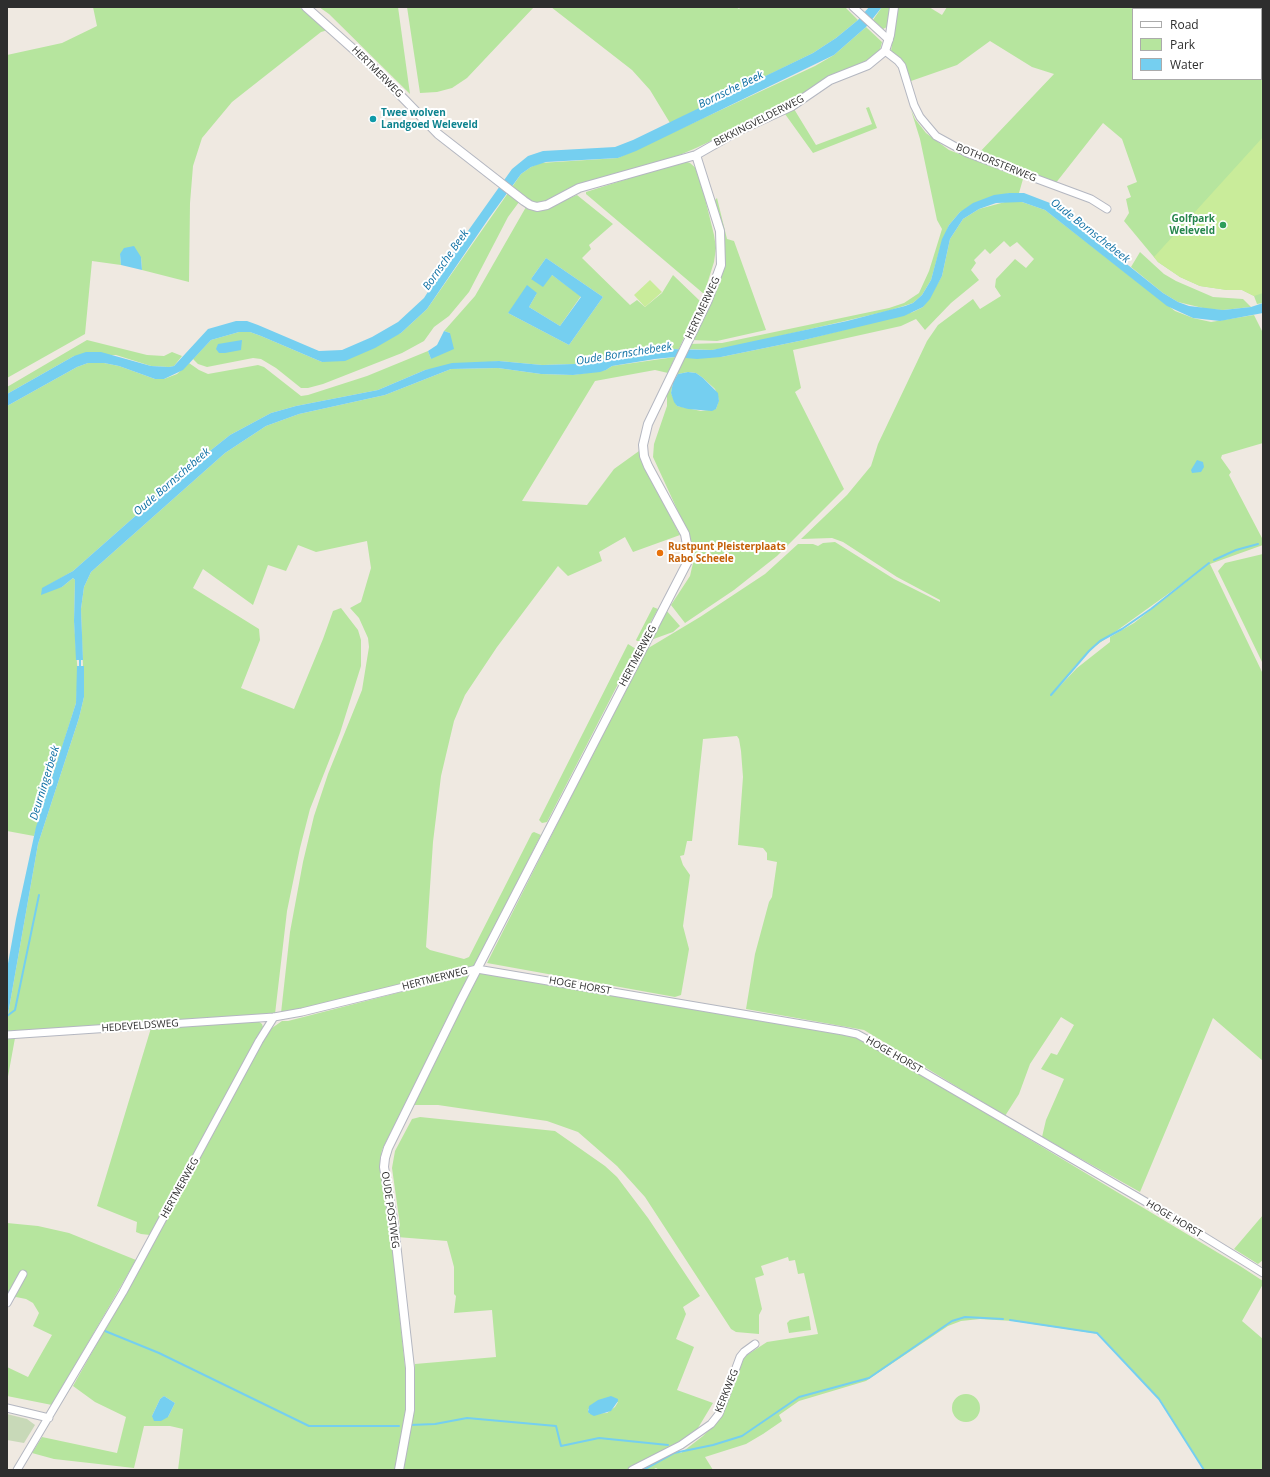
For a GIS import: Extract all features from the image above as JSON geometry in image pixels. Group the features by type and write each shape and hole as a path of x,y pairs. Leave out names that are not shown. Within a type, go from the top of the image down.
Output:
{"street":[{"name":"HERTMERWEG","path":"17,1470 123,1292 274,1017 302,1012 477,969 640,652 684,570 688,554 686,538 666,496 648,466 643,451 648,424 716,280 722,256 717,218 696,155 579,188 541,206 530,206 438,134 370,64 306,7"},
{"path":"853,7 889,40"},
{"path":"885,51 889,40 894,7"},
{"name":"BEKKINGVELDERWEG","path":"696,155 738,131 792,106 834,78 868,65 885,51"},
{"name":"BOTHORSTERWEG","path":"885,51 902,66 914,105 920,118 936,136 967,153 1092,199 1107,209"},
{"name":"HOGE HORST","path":"477,969 857,1034 1182,1223 1263,1273"},
{"name":"OUDE POSTWEG","path":"399,1470 410,1410 410,1368 394,1225 384,1167 385,1158 388,1148 477,969"},
{"name":"HEDEVELDSWEG","path":"9,1035 274,1017"},
{"path":"7,1303 23,1274"},
{"name":"KERKWEG","path":"632,1470 681,1445 711,1424 719,1414 740,1357 755,1344"},
{"path":"7,1408 49,1418"}],"green space":[{"path":"93,7 299,7 328,30 321,32 232,102 202,138 193,166 190,203 189,282 142,270 141,257 120,254 121,265 92,261 85,334 7,378 7,55 62,43 97,26"},
{"path":"319,7 398,7 410,94 329,14"},
{"path":"407,7 534,7 467,78 452,88 437,92 420,93"},
{"path":"551,7 736,7 739,9 741,7 845,7 858,20 836,38 813,53 670,123 650,90 632,70"},
{"path":"882,7 891,7 887,27 883,29 873,20"},
{"path":"897,7 929,7 942,15 947,7 1263,7 1263,303 1257,304 1254,296 1242,290 1227,290 1200,286 1180,277 1158,262 1124,221 1129,213 1126,199 1131,197 1127,186 1137,182 1122,139 1103,123 1055,184 977,155 1054,74 1032,67 990,41 957,65 911,81 914,95 891,51"},
{"path":"866,27 882,42 880,50 870,59 785,106 696,148 675,157 622,173 545,203 535,204 512,187 521,174 540,163 618,158 815,66 834,55"},
{"path":"869,107 877,128 813,153 785,114 794,109 816,145 872,124 866,108"},
{"path":"911,110 915,119 926,133 949,150 1023,179 1019,193 1009,193 960,212 949,225 940,248 931,280 922,295 913,303 888,311 741,345 712,350 686,349 689,344 722,343 889,308 904,303 919,293 929,271 942,229 937,220 920,139"},
{"name":"Golfpark Weleveld","path":"1263,137 1263,293 1254,296 1242,290 1227,290 1200,286 1180,277 1158,262 1154,257"},
{"path":"684,161 690,163 698,170 716,248 714,262 704,294 586,194 586,192"},
{"path":"508,193 519,202 508,217 469,292 449,316 434,327 424,341 402,353 323,384 308,388 301,388 276,368 261,359 253,358 207,367 198,364 193,359 211,340 239,332 250,332 322,362 401,333 427,309"},
{"path":"577,195 613,224 589,245 591,249 582,258 630,305 637,300 645,307 662,293 673,275 700,301 679,349 668,349 574,364 542,365 499,361 425,370 378,390 296,406 271,413 230,435 201,458 73,571 42,589 62,587 73,578 75,580 74,621 78,677 76,703 34,836 7,831 7,406 77,367 88,363 104,363 119,366 155,379 164,379 177,374 189,363 208,374 258,365 264,367 301,396 367,376 428,351 431,359 450,333 444,331 475,296 526,207 534,210 544,209","holes":["546,258 603,297 569,345 508,313 537,293 529,307 560,326 581,296 552,275 531,279"]},
{"path":"717,198 727,239 734,241 766,330 717,341 691,340 720,279 714,201"},
{"path":"1005,202 1022,202 1045,210 1175,311 1193,318 1211,322 1254,315 1263,333 1263,443 1222,455 1221,458 1231,472 1229,475 1263,540 1263,545 1210,564 1263,674 1263,1061 1213,1018 1140,1192 1042,1137 1046,1120 1064,1079 1041,1069 1051,1053 1057,1055 1074,1025 1061,1017 1030,1064 1019,1094 1005,1116 864,1030 746,1009 755,954 769,902 772,897 777,862 767,860 767,853 763,848 738,845 743,777 741,751 737,736 703,739 692,841 687,841 684,855 680,856 683,865 690,875 683,926 689,949 681,995 675,997 487,963 645,650 700,617 765,574 798,544 813,544 818,546 823,543 835,542 894,579 940,602 940,600 897,577 843,542 832,538 801,539 847,495 871,466 878,444 927,341 938,325 973,299 980,309 1001,296 995,287 996,279 1015,259 1026,268 1034,259 1017,242 1010,247 1004,241 990,254 985,249 974,260 976,263 971,270 979,280 951,303 925,330 916,319 901,326 793,350 801,388 795,392 844,489 777,556 734,590 685,623 671,605 690,576 693,563 692,550 688,533 653,457 654,444 667,406 667,394 682,357 721,357 804,340 913,312 923,307 942,276 950,239 963,219 979,209","holes":["688,372 696,373 715,389 719,400 716,409 701,411 677,406 671,393 673,382 678,374","1200,571 1134,623 1110,637 1110,642 1077,668 1057,689 1075,666 1094,647"]},
{"path":"1140,252 1164,274 1176,281 1213,297 1243,299 1251,307 1223,310 1207,309 1178,302 1163,293 1131,267"},
{"path":"650,280 662,292 645,307 634,295"},
{"path":"87,340 147,355 164,356 172,352 182,356 174,366 169,367 151,366 116,355 74,356 7,394 7,387"},
{"path":"675,357 668,373 655,370 595,381 522,501 587,505 614,469 639,451 642,461 680,535 633,552 625,537 599,552 602,561 568,576 558,566 497,647 465,695 454,721 441,776 433,842 426,947 430,950 464,959 469,957 532,833 534,832 541,835 475,966 329,1003 281,1013 290,932 303,862 314,816 328,774 362,690 369,647 368,638 359,618 350,608 361,602 371,568 367,541 316,552 298,545 286,571 268,565 253,605 203,569 193,588 259,629 260,640 241,688 294,709 333,611 341,608 358,630 361,640 361,666 340,733 310,809 300,848 287,911 275,1014 7,1032 7,1020 38,844 79,718 84,697 81,609 84,587 91,572 225,453 266,426 299,414 385,395 451,369 498,368 541,374 573,375 606,370 612,366"},
{"path":"1263,554 1263,664 1218,571 1225,563"},
{"path":"653,607 658,609 640,641 637,641 636,640"},
{"path":"666,610 680,626 673,632 648,641"},
{"path":"628,644 636,649 547,822 542,823 539,820"},
{"path":"478,973 861,1038 1240,1266 1263,1281 1263,1284 1242,1321 1263,1339 1263,1470 1204,1470 1161,1401 1099,1334 1013,1321 980,1319 961,1321 948,1326 866,1381 799,1401 779,1415 782,1421 763,1434 746,1444 705,1457 713,1470 659,1470 656,1468 652,1470 643,1470 674,1453 681,1453 703,1436 718,1420 735,1375 744,1357 767,1342 818,1334 804,1273 798,1274 795,1260 789,1261 788,1257 761,1266 764,1275 755,1278 762,1309 759,1315 759,1334 736,1332 731,1329 645,1197 617,1166 578,1132 547,1121 438,1105 412,1105"},
{"path":"471,974 382,1150 380,1161 392,1241 407,1386 407,1406 396,1470 178,1470 183,1429 170,1426 144,1426 134,1468 54,1459 32,1453 42,1437 117,1453 126,1417 95,1402 73,1386 167,1219 265,1036 272,1028 282,1021 288,1021","holes":["164,1396 175,1403 168,1417 152,1416 160,1399"]},
{"path":"258,1021 263,1027 150,1235 136,1232 137,1222 97,1206 151,1028"},
{"path":"7,1038 15,1038 7,1082"},
{"path":"420,1117 555,1131 605,1166 617,1177 648,1218 700,1296 683,1307 686,1314 676,1339 694,1347 677,1390 713,1403 695,1433 629,1470 402,1470 414,1407 415,1364 496,1357 492,1310 454,1313 456,1296 454,1294 454,1267 447,1241 397,1237 400,1225 392,1168 395,1151 412,1119","holes":["618,1402 615,1407 607,1413 590,1414 588,1411 588,1409"]},
{"path":"1263,1215 1263,1260 1258,1264 1234,1249"},
{"path":"7,1223 38,1226 69,1233 136,1260 52,1405 7,1396 7,1367 28,1377 52,1335 33,1326 39,1313 33,1303 26,1299 16,1297 7,1304"},
{"path":"809,1316 811,1330 789,1333 787,1323 790,1320"},
{"path":"966,1394 976,1398 980,1408 976,1418 966,1422 956,1418 952,1408 956,1398"},
{"path":"7,1414 27,1419 35,1425 24,1443 7,1440"}],"water":[{"path":"869,7 882,7 866,27 834,55 636,151 618,158 546,162 531,167 521,174 427,309 401,333 375,348 345,361 322,362 250,332 239,332 211,340 183,370 164,379 155,379 119,366 104,363 88,363 77,367 7,406 7,394 74,356 86,352 101,352 151,366 174,366 208,329 236,321 247,321 319,351 342,350 372,337 398,322 424,298 458,245 512,169 528,156 543,151 615,147 633,140 813,53 836,38 858,20"},
{"path":"1024,193 1050,203 1163,293 1178,302 1189,306 1223,310 1251,307 1263,303 1263,313 1220,321 1193,318 1167,306 1045,210 1022,202 996,203 979,209 963,219 950,239 942,276 930,299 923,307 904,316 804,340 721,357 697,359 675,357 655,359 612,366 600,372 573,375 541,374 498,368 451,369 385,395 299,414 266,426 225,453 91,572 84,587 81,609 83,660 76,660 74,621 75,580 73,578 62,587 41,595 42,588 73,571 201,458 230,435 271,413 296,406 378,390 425,370 452,363 499,361 542,365 574,364 668,349 712,350 847,321 905,306 913,303 922,295 931,280 942,239 949,225 960,212 973,203 994,195"},
{"path":"134,246 141,257 142,270 121,265 120,254 124,248"},
{"path":"546,258 603,297 569,345 508,313 527,285 537,293 529,307 560,326 581,297 552,275 543,287 531,279"},
{"path":"444,331 450,333 454,349 431,359 428,351 437,345"},
{"path":"242,340 241,350 219,353 216,349 218,344"},
{"path":"688,372 696,373 718,393 719,401 716,409 712,411 688,409 677,406 671,393 673,382 678,374"},
{"path":"1197,460 1203,462 1204,467 1201,472 1192,473 1191,470"},
{"path":"77,666 84,666 84,697 79,718 38,844 7,1020 7,969 16,919 36,827 76,703"},
{"path":"164,1396 175,1403 168,1417 161,1421 154,1421 152,1416 160,1399"},
{"path":"611,1396 618,1399 618,1401 611,1411 594,1416 588,1412 589,1406 598,1400"}],"waterway":[{"path":"1214,560 1236,550 1258,544"},
{"path":"1051,695 1089,651 1100,641 1122,629 1151,609 1209,563"},
{"name":"Deurningerbeek","path":"80,658 80,668"},
{"path":"7,1016 15,1010 39,895"},
{"path":"643,1470 674,1453 713,1445 742,1436 799,1397 869,1378 952,1321 965,1317 1003,1319"},
{"path":"1010,1320 1097,1333 1159,1399 1204,1470"},
{"path":"105,1331 159,1353 309,1426 399,1426"},
{"path":"410,1425 435,1424 467,1418 556,1426 561,1446 599,1438 668,1445"}],"place":[{"name":"Twee wolven Landgoed Weleveld","path":"373,119"},
{"name":"Golfpark Weleveld","path":"1223,225"},
{"name":"Rustpunt Pleisterplaats Rabo Scheele","path":"660,553"}],"water label":[{"name":"Bornsche Beek","path":"731,90"},
{"name":"Oude Bornschebeek","path":"1090,231"},
{"name":"Bornsche Beek","path":"446,260"},
{"name":"Oude Bornschebeek","path":"624,354"},
{"name":"Oude Bornschebeek","path":"172,482"}]}
